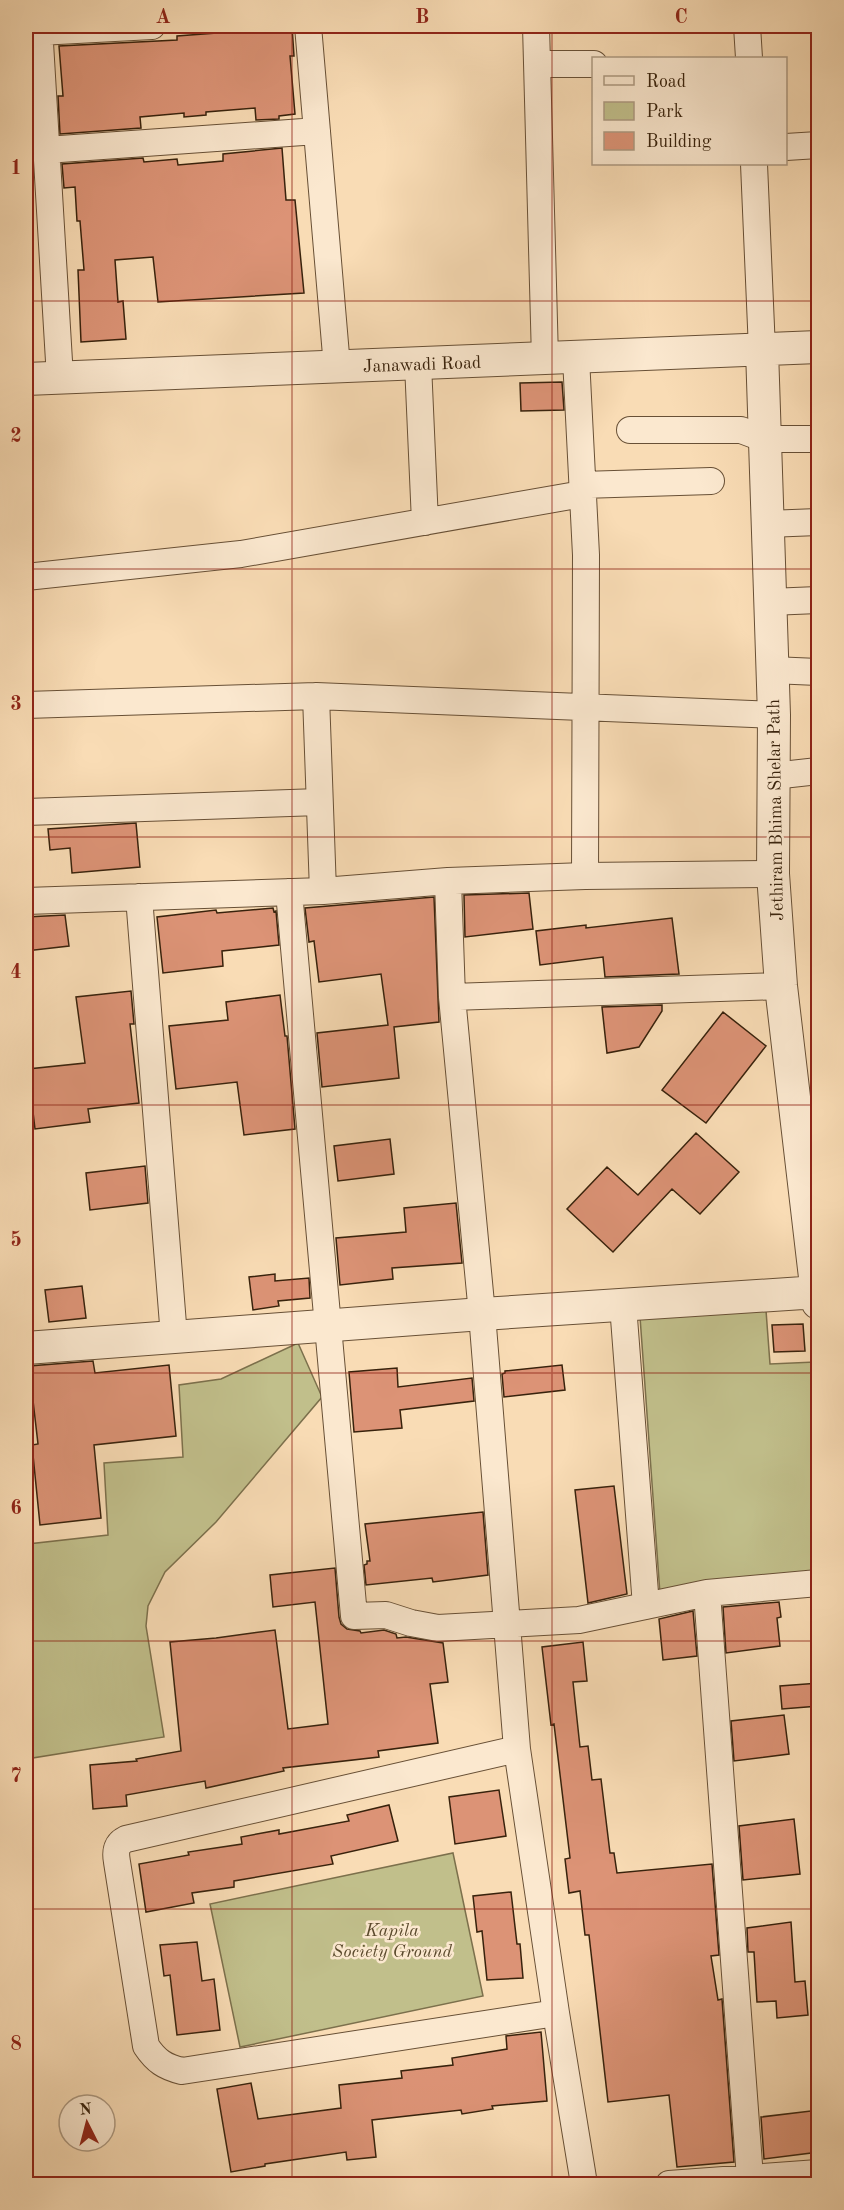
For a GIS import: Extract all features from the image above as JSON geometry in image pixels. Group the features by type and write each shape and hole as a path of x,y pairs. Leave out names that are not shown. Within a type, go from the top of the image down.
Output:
{"street":[{"path":"60,378 39,29 152,26"},
{"path":"308,26 337,367"},
{"path":"536,26 545,359"},
{"path":"747,26 749,57"},
{"path":"537,64 592,64"},
{"path":"46,150 317,130"},
{"path":"787,147 819,145"},
{"path":"754,165 762,350"},
{"name":"Janawadi Road","path":"26,379 819,347"},
{"name":"Jethiram Bhima Shelar Path","path":"762,350 774,715 773,874 781,986 818,1296"},
{"path":"576,358 586,555 585,876"},
{"path":"418,364 425,522"},
{"path":"630,430 741,429 765,439 819,438"},
{"path":"26,577 241,554 425,522 582,489 711,482"},
{"path":"768,524 819,522"},
{"path":"770,603 819,600"},
{"path":"772,670 819,672"},
{"path":"316,696 323,891"},
{"path":"26,705 316,696 774,715"},
{"path":"773,776 819,771"},
{"path":"26,812 319,802"},
{"path":"26,901 323,891 448,881 585,876 773,874"},
{"path":"448,881 452,997 482,1314 517,1749 584,2184"},
{"path":"289,892 354,1616 386,1615 438,1628 579,1620 707,1593 819,1583"},
{"path":"139,897 174,1337"},
{"path":"452,997 781,986"},
{"path":"26,1348 482,1314 818,1296"},
{"path":"623,1305 646,1606"},
{"path":"707,1593 750,2178"},
{"path":"517,1749 126,1839 118,1844 117,1862 146,2046 159,2063 170,2068 182,2071 556,2013"},
{"path":"669,2184 819,2173"}],"green space":[{"path":"765,1297 770,1364 815,1362 818,1413 818,1579 660,1594 639,1303"},
{"path":"298,1343 322,1397 216,1522 165,1572 148,1606 146,1626 164,1737 26,1759 26,1624 33,1614 28,1544 108,1535 104,1463 183,1457 179,1385 221,1379"},
{"name":"Kapila Society Ground","path":"453,1853 483,1996 240,2047 210,1904"}],"building":[{"path":"292,26 294,56 290,56 295,114 279,116 279,119 256,120 255,108 206,112 206,115 184,117 184,113 140,117 141,128 60,134 58,96 63,96 59,46 177,40 177,36 243,31 243,28"},
{"path":"282,148 286,200 295,200 304,293 158,302 153,257 115,260 118,302 123,301 126,339 81,342 78,270 84,270 80,221 77,221 75,187 64,188 62,164 143,158 144,162 177,159 178,165 223,161 223,154"},
{"path":"562,382 564,410 521,411 520,383"},
{"path":"136,823 140,867 72,873 70,848 50,850 48,829"},
{"path":"529,893 533,929 465,937 464,895"},
{"path":"434,897 439,1022 394,1027 399,1078 322,1087 317,1033 388,1025 381,974 319,982 314,941 309,942 305,908"},
{"path":"273,908 274,912 276,911 279,945 222,951 223,966 163,973 157,917 216,910 217,913"},
{"path":"65,915 69,946 26,951 26,917"},
{"path":"672,918 679,974 605,977 603,957 540,965 536,931"},
{"path":"131,991 134,1024 130,1024 139,1103 88,1109 90,1122 35,1129 28,1069 85,1063 76,997"},
{"path":"280,995 285,1036 287,1036 295,1129 244,1135 237,1082 176,1089 169,1026 228,1020 226,1002"},
{"path":"662,1005 662,1011 639,1047 607,1053 602,1007"},
{"path":"723,1012 766,1046 706,1123 662,1090"},
{"path":"696,1133 739,1172 700,1214 672,1189 613,1252 567,1209 607,1167 638,1195"},
{"path":"390,1139 394,1174 338,1181 334,1146"},
{"path":"145,1166 148,1203 90,1210 86,1173"},
{"path":"456,1203 462,1263 392,1268 393,1279 340,1285 336,1238 406,1232 404,1208"},
{"path":"275,1274 275,1281 309,1278 310,1298 278,1301 279,1306 253,1310 249,1277"},
{"path":"82,1286 86,1318 49,1322 45,1290"},
{"path":"803,1324 805,1351 774,1352 772,1325"},
{"path":"93,1361 95,1373 169,1365 176,1436 94,1445 101,1518 40,1525 32,1445 38,1444 29,1366"},
{"path":"562,1365 565,1390 504,1397 502,1374 505,1371"},
{"path":"397,1368 398,1387 472,1378 474,1401 400,1410 402,1428 354,1432 349,1372"},
{"path":"614,1486 627,1594 588,1603 575,1490"},
{"path":"483,1512 488,1575 433,1582 432,1578 366,1585 364,1565 370,1561 365,1524"},
{"path":"335,1568 339,1617 341,1624 347,1629 361,1633 384,1630 396,1634 397,1638 406,1637 443,1643 448,1682 430,1684 438,1743 378,1751 379,1757 283,1768 284,1771 206,1788 205,1781 126,1795 127,1806 93,1809 90,1765 137,1761 136,1759 181,1751 170,1642 275,1630 288,1729 328,1724 315,1602 273,1607 270,1575"},
{"path":"779,1602 781,1617 777,1618 780,1646 726,1653 723,1607"},
{"path":"693,1611 697,1656 663,1660 659,1619"},
{"path":"583,1642 587,1681 573,1682 580,1747 588,1746 592,1780 601,1779 610,1853 614,1853 617,1873 712,1864 719,1955 711,1956 718,2000 722,1999 734,2162 677,2167 669,2095 608,2102 589,1935 585,1935 580,1891 569,1893 565,1859 570,1858 542,1647"},
{"path":"819,1683 819,1706 782,1709 780,1686"},
{"path":"784,1715 789,1754 734,1761 731,1721"},
{"path":"499,1790 506,1836 455,1844 449,1797"},
{"path":"389,1805 398,1841 331,1856 333,1864 234,1881 234,1887 192,1893 194,1903 146,1912 139,1864 189,1855 188,1852 242,1844 241,1837 279,1830 279,1834 349,1821 347,1815"},
{"path":"794,1819 800,1874 743,1880 739,1826"},
{"path":"511,1892 523,1978 487,1980 482,1931 477,1932 473,1896"},
{"path":"791,1922 795,1982 805,1981 808,2015 777,2018 776,2001 757,2002 754,1952 748,1952 747,1928"},
{"path":"197,1942 202,1981 214,1979 220,2030 177,2035 170,1975 164,1976 160,1945"},
{"path":"541,2032 547,2101 492,2106 493,2109 462,2114 461,2110 372,2120 376,2157 347,2160 346,2152 265,2164 265,2166 231,2172 217,2089 251,2083 258,2119 341,2108 339,2085 402,2078 401,2071 453,2065 452,2058 507,2049 506,2036"},
{"path":"819,2110 819,2152 764,2159 761,2117"}]}
